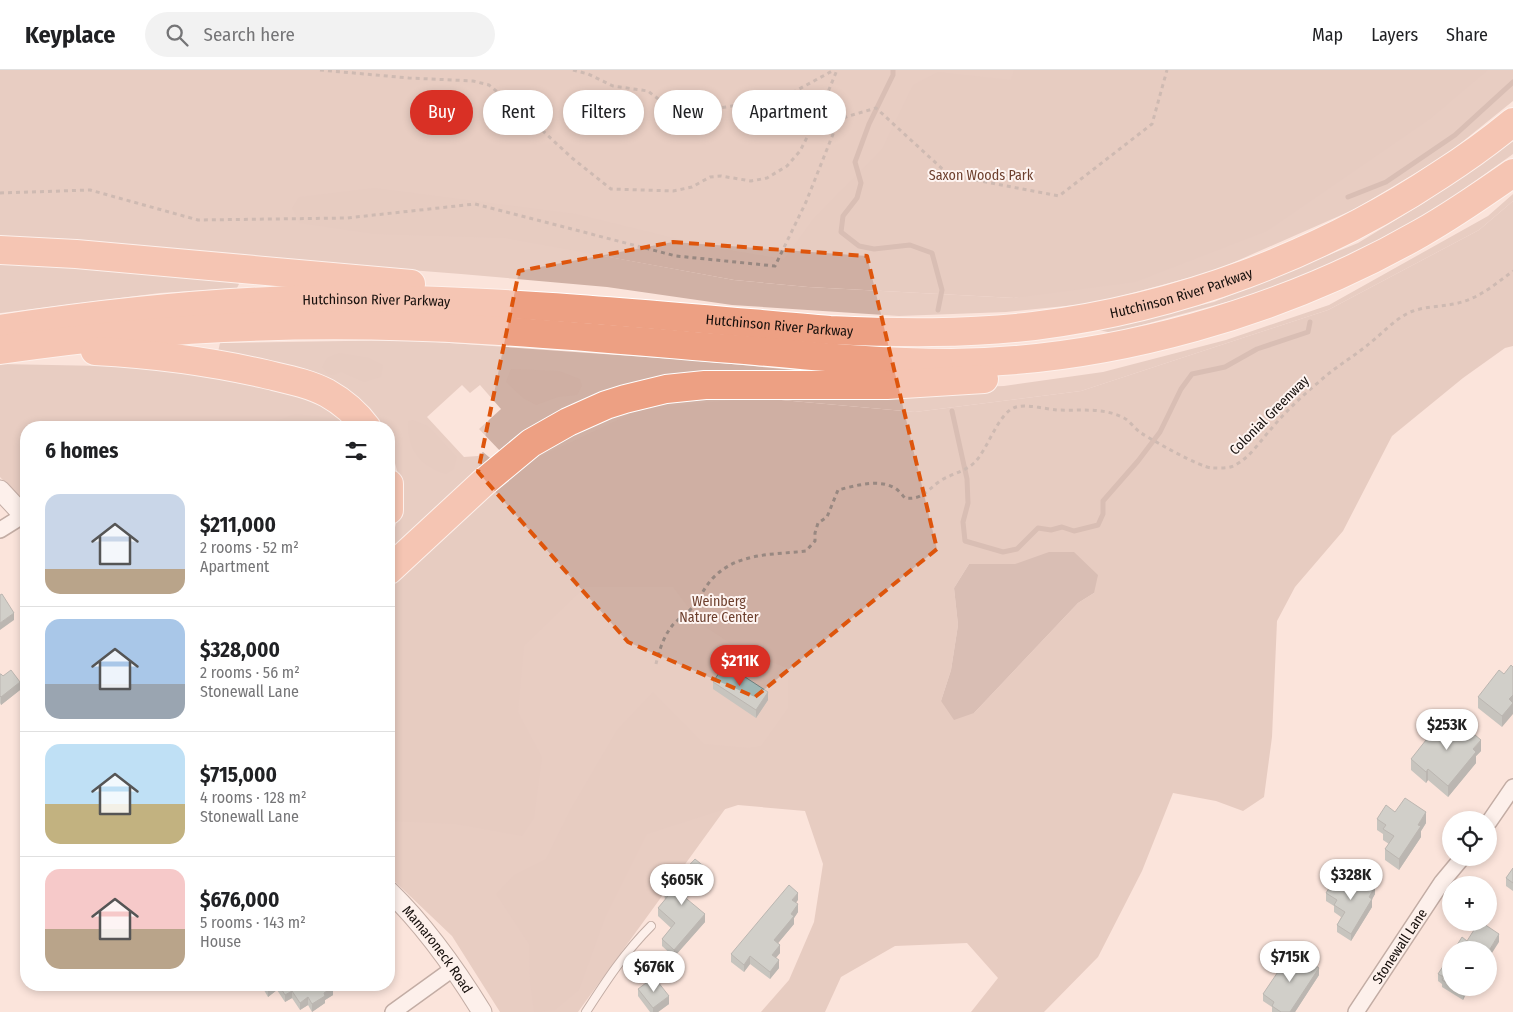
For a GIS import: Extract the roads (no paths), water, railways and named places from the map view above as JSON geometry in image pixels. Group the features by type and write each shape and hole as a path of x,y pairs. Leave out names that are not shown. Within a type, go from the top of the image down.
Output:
{"highway":[{"name":"Hutchinson River Parkway","path":"0,329 141,311 218,304 344,299 453,301 573,308 830,330 883,332 974,331 1032,326 1090,318 1175,298 1286,260 1341,234 1390,207 1460,162 1513,122"},
{"name":"Hutchinson River Parkway","path":"0,350 74,339 187,330 303,325 379,325 428,326 545,334 865,360 951,363 1039,357 1096,349 1152,337 1209,323 1263,306 1371,260 1471,203 1513,173"},
{"path":"0,250 76,254 488,290 573,308"},
{"path":"395,564 484,482 531,442 568,422 606,405 625,399 666,388 705,384 887,385 1001,377 1078,363 1152,337"},
{"path":"0,350 148,354 222,365 289,380 326,393 351,409 361,421"}],"street":[{"path":"0,490 20,511"},
{"path":"0,530 20,519"},
{"path":"1497,811 1512,790"},
{"name":"Stonewall Lane","path":"1356,1012 1442,882 1455,866"},
{"name":"Mamaroneck Road","path":"395,897 430,935 482,1012"},
{"path":"393,1012 454,968"}],"lane":[{"path":"586,1012 614,968 632,945 651,926"}],"waterway":[{"path":"893,70 893,75 869,124 855,162 861,183 857,198 843,216 841,232 859,246 874,249 910,245 932,253 942,290 938,310"},
{"path":"1348,197 1386,182 1455,135 1513,82"},
{"path":"952,411 967,479 968,503 963,522 965,541 1003,552 1017,549 1038,528 1051,530 1062,527 1074,531 1098,525 1103,514 1103,501 1138,461 1160,432 1181,389 1192,374 1225,367 1257,349 1308,332 1310,322"}],"park label":[{"name":"Saxon Woods Park","path":"981,175"},
{"name":"Weinberg Nature Center","path":"719,610"}]}
